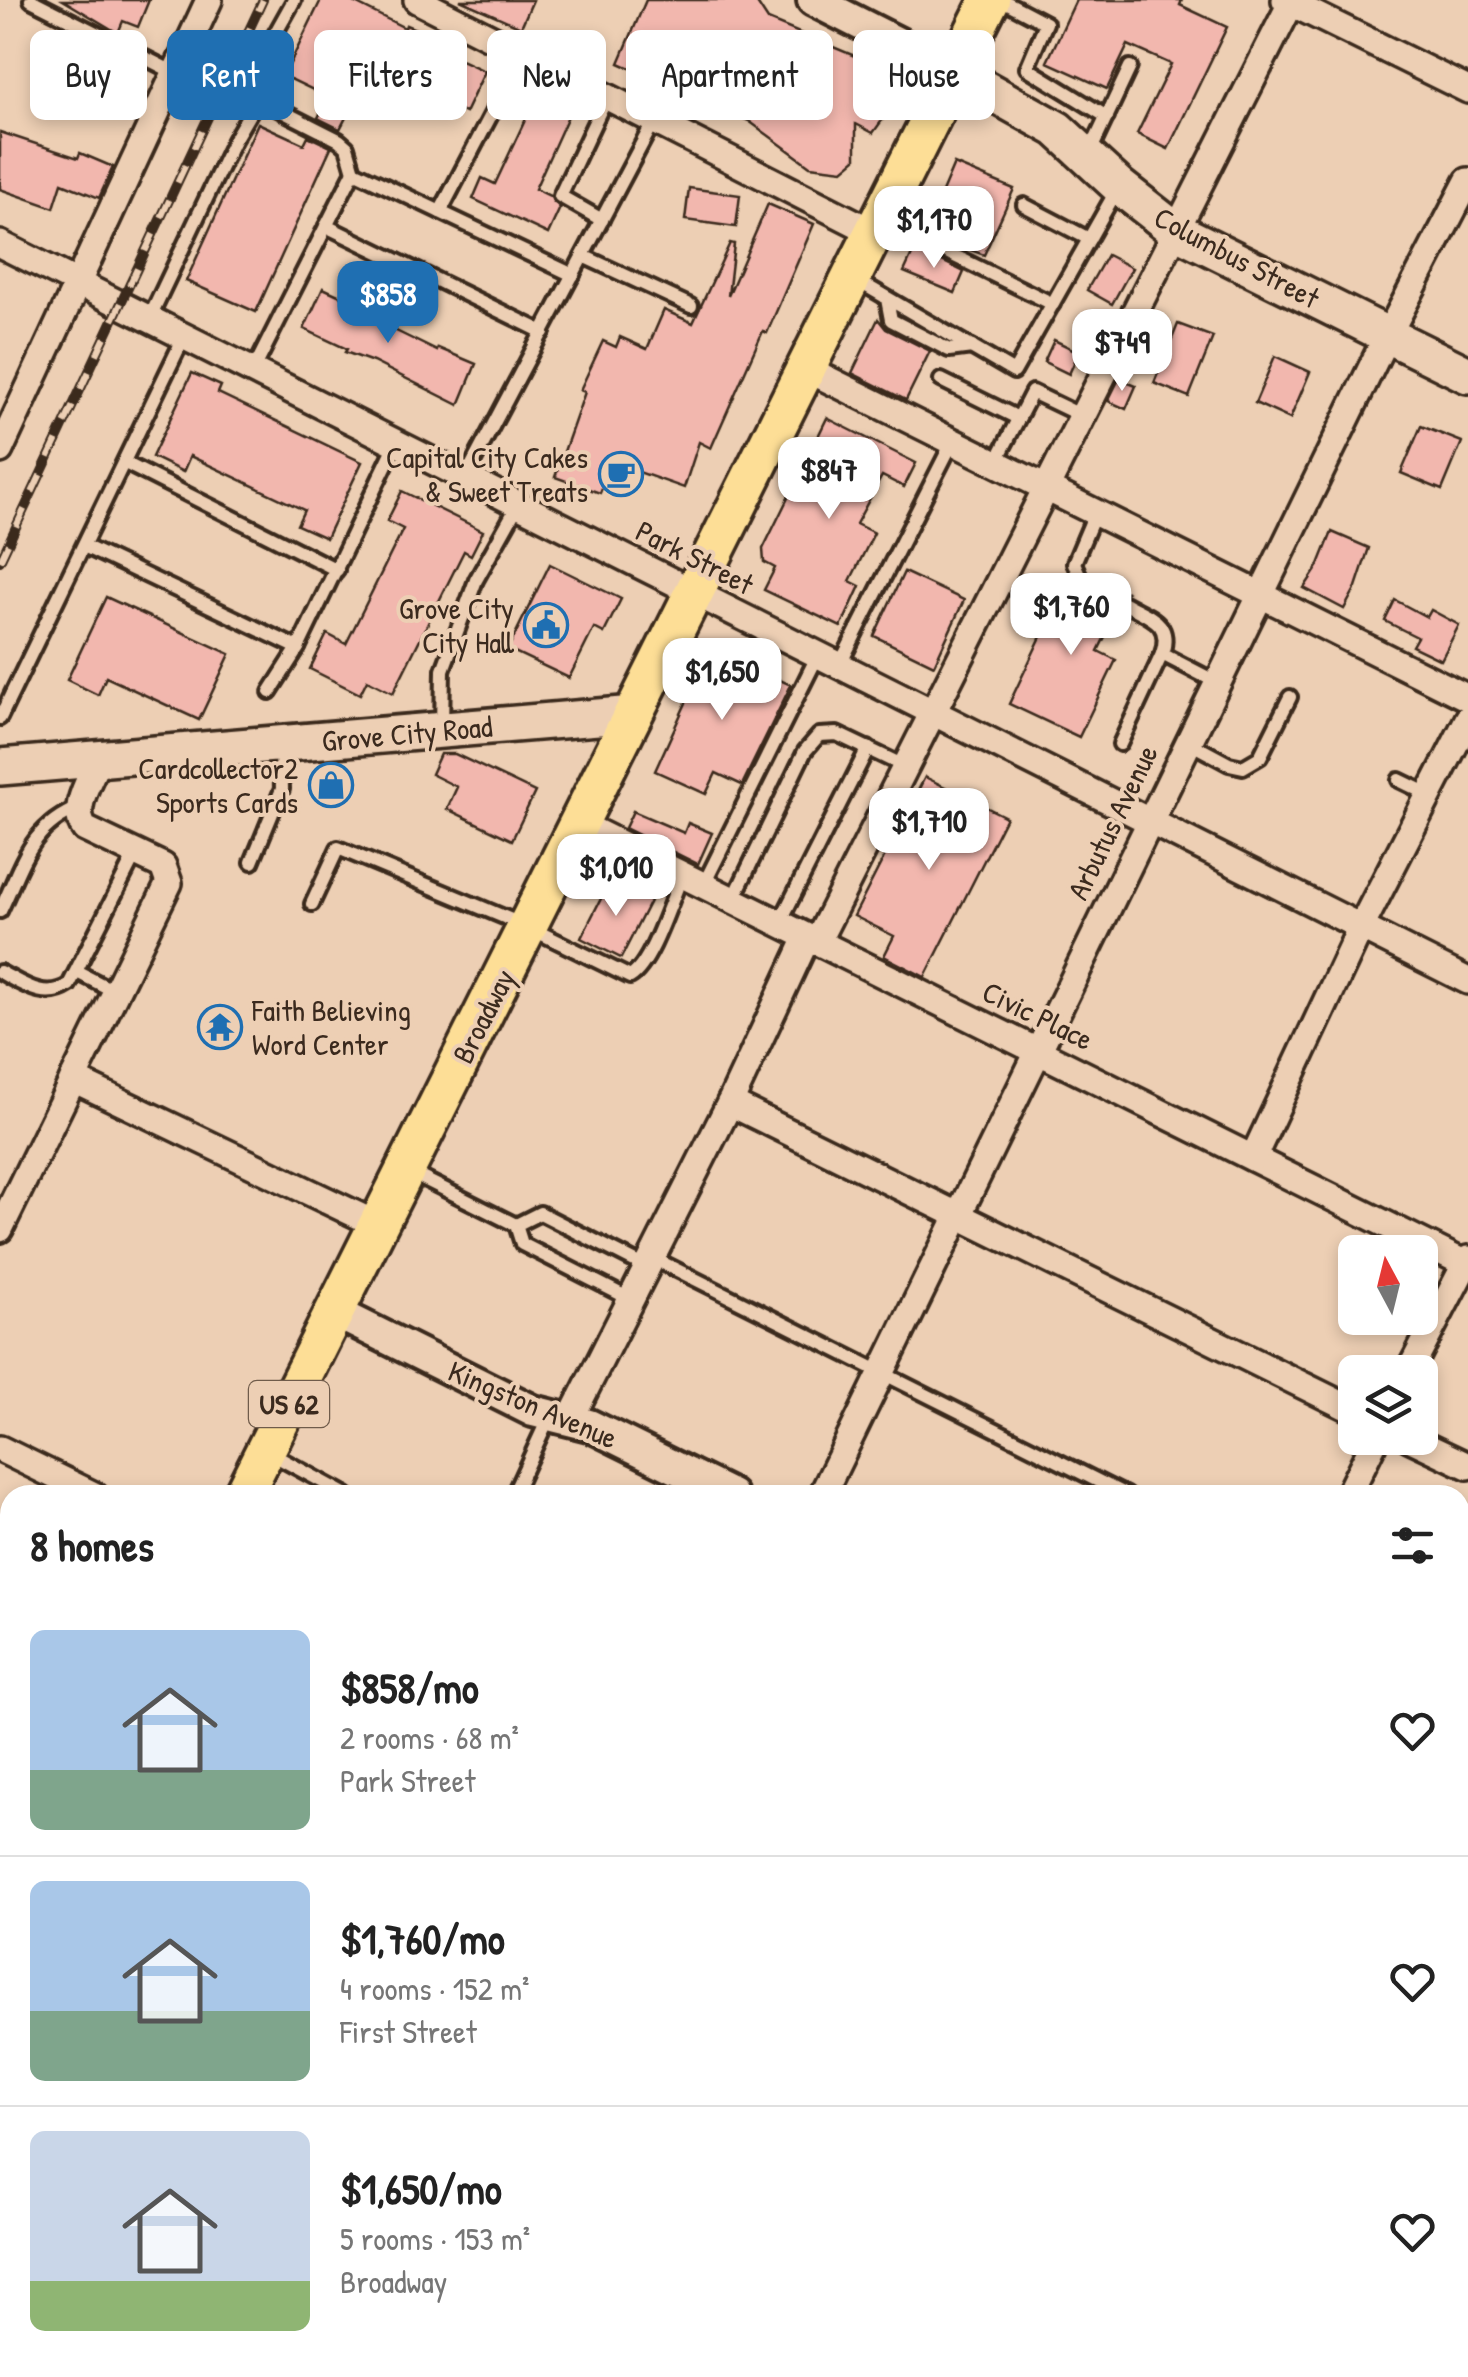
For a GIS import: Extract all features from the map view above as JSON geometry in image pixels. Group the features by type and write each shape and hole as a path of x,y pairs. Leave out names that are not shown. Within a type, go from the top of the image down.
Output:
{"main road":[{"name":"Broadway","path":"974,30 990,0"},
{"name":"Columbus Street","path":"995,94 1058,129 1119,186 1175,230 1468,375"},
{"name":"Broadway","path":"248,1485 928,120"},
{"name":"Grove City Road","path":"0,767 634,714"}],"street":[{"path":"195,30 209,0"},
{"path":"417,0 487,36"},
{"name":"Columbus Street","path":"813,0 872,30"},
{"path":"560,1418 632,1300 812,940 933,714 1288,2 1468,90"},
{"path":"0,450 167,90"},
{"path":"607,96 876,225"},
{"name":"Arbutus Avenue","path":"827,1485 1148,822 1468,181"},
{"name":"Park Street","path":"0,244 1468,981"},
{"path":"805,368 1468,698"},
{"path":"1253,1158 1361,927 1468,719"},
{"path":"0,1229 170,884 163,866 85,829 78,814 98,760"},
{"name":"Civic Place","path":"580,824 1467,1263"},
{"path":"73,1079 378,1224"},
{"path":"730,1103 1338,1403"},
{"path":"1418,1355 1467,1263"},
{"name":"Kingston Avenue","path":"335,1312 560,1418 589,1425 705,1485"},
{"path":"0,1448 74,1485"},
{"path":"1438,1452 1468,1466"},
{"path":"1353,1485 1368,1455"}],"lane":[{"path":"31,0 167,69"},
{"path":"277,30 294,0"},
{"path":"1002,0 1046,22 1028,68 1107,117"},
{"path":"1088,156 1130,67"},
{"path":"602,220 560,196 607,96"},
{"path":"252,372 354,171 347,147 294,117"},
{"path":"149,320 245,120"},
{"path":"440,212 488,120"},
{"path":"465,478 654,121"},
{"path":"354,171 573,275"},
{"path":"1014,372 1119,186"},
{"path":"1024,205 1089,239"},
{"path":"876,225 1053,304"},
{"path":"326,226 543,332"},
{"path":"583,256 691,306"},
{"path":"850,277 1014,372 1032,392 1082,416"},
{"path":"0,718 184,337"},
{"path":"941,380 1018,418"},
{"path":"996,462 1032,392"},
{"path":"312,904 338,848 528,927 630,978 828,661 954,441"},
{"path":"270,692 298,648 396,444"},
{"path":"125,463 337,570"},
{"path":"442,730 443,670 476,580 518,505"},
{"path":"1081,579 1074,563 1096,512"},
{"path":"84,546 298,648"},
{"path":"1120,744 1167,638 1164,629 1124,603"},
{"path":"1162,654 1218,683"},
{"path":"1188,742 1229,764 1243,767 1260,757 1290,697"},
{"path":"733,900 806,752 820,734 837,734 906,767"},
{"path":"252,862 282,789 280,744"},
{"path":"779,924 868,748"},
{"path":"1399,780 1430,795"},
{"path":"0,911 44,826 80,806"},
{"path":"0,972 41,992 55,992 69,985 136,853"},
{"path":"78,972 116,992"},
{"path":"406,1170 516,1225 522,1244 632,1300"},
{"path":"516,1225 540,1213 1106,1485"},
{"path":"519,1485 560,1418"},
{"path":"266,1450 329,1485"}],"building":[{"path":"63,0 149,0 138,27 123,21 119,30"},
{"path":"321,0 349,0 405,28 406,25 418,30 314,30 314,90 294,81 294,55"},
{"path":"460,0 533,0 521,27"},
{"path":"646,0 755,0 768,20 792,30 633,30"},
{"path":"1076,0 1182,0 1180,5 1227,27 1168,149 1137,134 1171,64 1128,45 1107,89 1047,62"},
{"path":"626,47 626,66 619,63"},
{"path":"833,47 853,55 853,120 882,120 873,133 856,124 856,159 843,170 810,166 749,121 833,120"},
{"path":"467,63 485,71 467,109"},
{"path":"322,120 345,120 340,129"},
{"path":"525,120 566,120 535,189 550,196 560,208 548,234 473,199 482,178 495,184"},
{"path":"258,123 304,144 308,136 331,147 256,312 186,281"},
{"path":"0,132 78,158 80,153 113,167 99,198 62,183 54,208 0,189"},
{"path":"954,164 1014,189 984,255 944,240 961,206 940,197"},
{"path":"689,188 740,195 736,227 685,220"},
{"path":"768,204 814,224 711,448 699,442 684,488 639,472 636,481 608,472 600,493 555,477 585,392 580,390 603,341 616,347 620,337 647,349 664,310 693,323 730,243 734,244 728,296"},
{"path":"915,248 964,272 955,293 904,272"},
{"path":"1107,255 1132,268 1112,304 1087,290"},
{"path":"323,288 391,319 388,327 437,351 438,348 476,364 459,405 304,329"},
{"path":"878,319 886,329 930,351 906,400 852,373"},
{"path":"1178,324 1213,337 1189,397 1154,383"},
{"path":"1054,340 1079,352 1069,374 1044,362"},
{"path":"1275,356 1310,372 1290,419 1255,403"},
{"path":"192,373 221,386 218,393 362,462 326,538 297,525 304,510 190,456 183,472 152,457"},
{"path":"1119,379 1136,386 1126,409 1108,401"},
{"path":"827,418 916,463 904,487 882,476 856,524 874,533 850,581 860,586 841,627 764,590 775,568 764,562 763,549"},
{"path":"1421,426 1462,442 1442,490 1401,473"},
{"path":"402,491 483,531 471,555 464,551 393,693 367,680 360,694 310,669 327,634 346,644 403,529 387,521"},
{"path":"1332,532 1369,548 1344,609 1304,588 1318,567"},
{"name":"Grove City City Hall","path":"550,564 621,599 604,633 594,628 569,678 508,649"},
{"path":"904,572 964,600 934,665 874,636"},
{"path":"1090,574 1127,592 1115,599 1118,610 1098,651 1116,660 1079,737 1009,704 1066,584 1080,590 1090,584"},
{"path":"106,597 230,654 199,720 106,677 98,695 67,680"},
{"path":"1395,600 1427,617 1431,610 1459,625 1441,660 1412,646 1417,637 1385,621"},
{"path":"711,648 791,685 742,785 716,773 706,794 655,771"},
{"path":"440,754 455,754 535,792 512,840 447,809 457,787 431,774"},
{"path":"925,777 1006,817 925,977 884,956 894,936 854,916"},
{"path":"633,811 684,833 688,823 712,833 698,864 625,828"},
{"path":"611,879 651,899 621,958 581,938"}],"railway":[{"path":"0,561 263,0"}],"place":[{"name":"Capital City Cakes & Sweet Treats","path":"621,474"},
{"name":"Grove City City Hall","path":"546,625"},
{"name":"Cardcollector2 Sports Cards","path":"331,785"},
{"name":"Faith Believing Word Center","path":"220,1027"}]}
